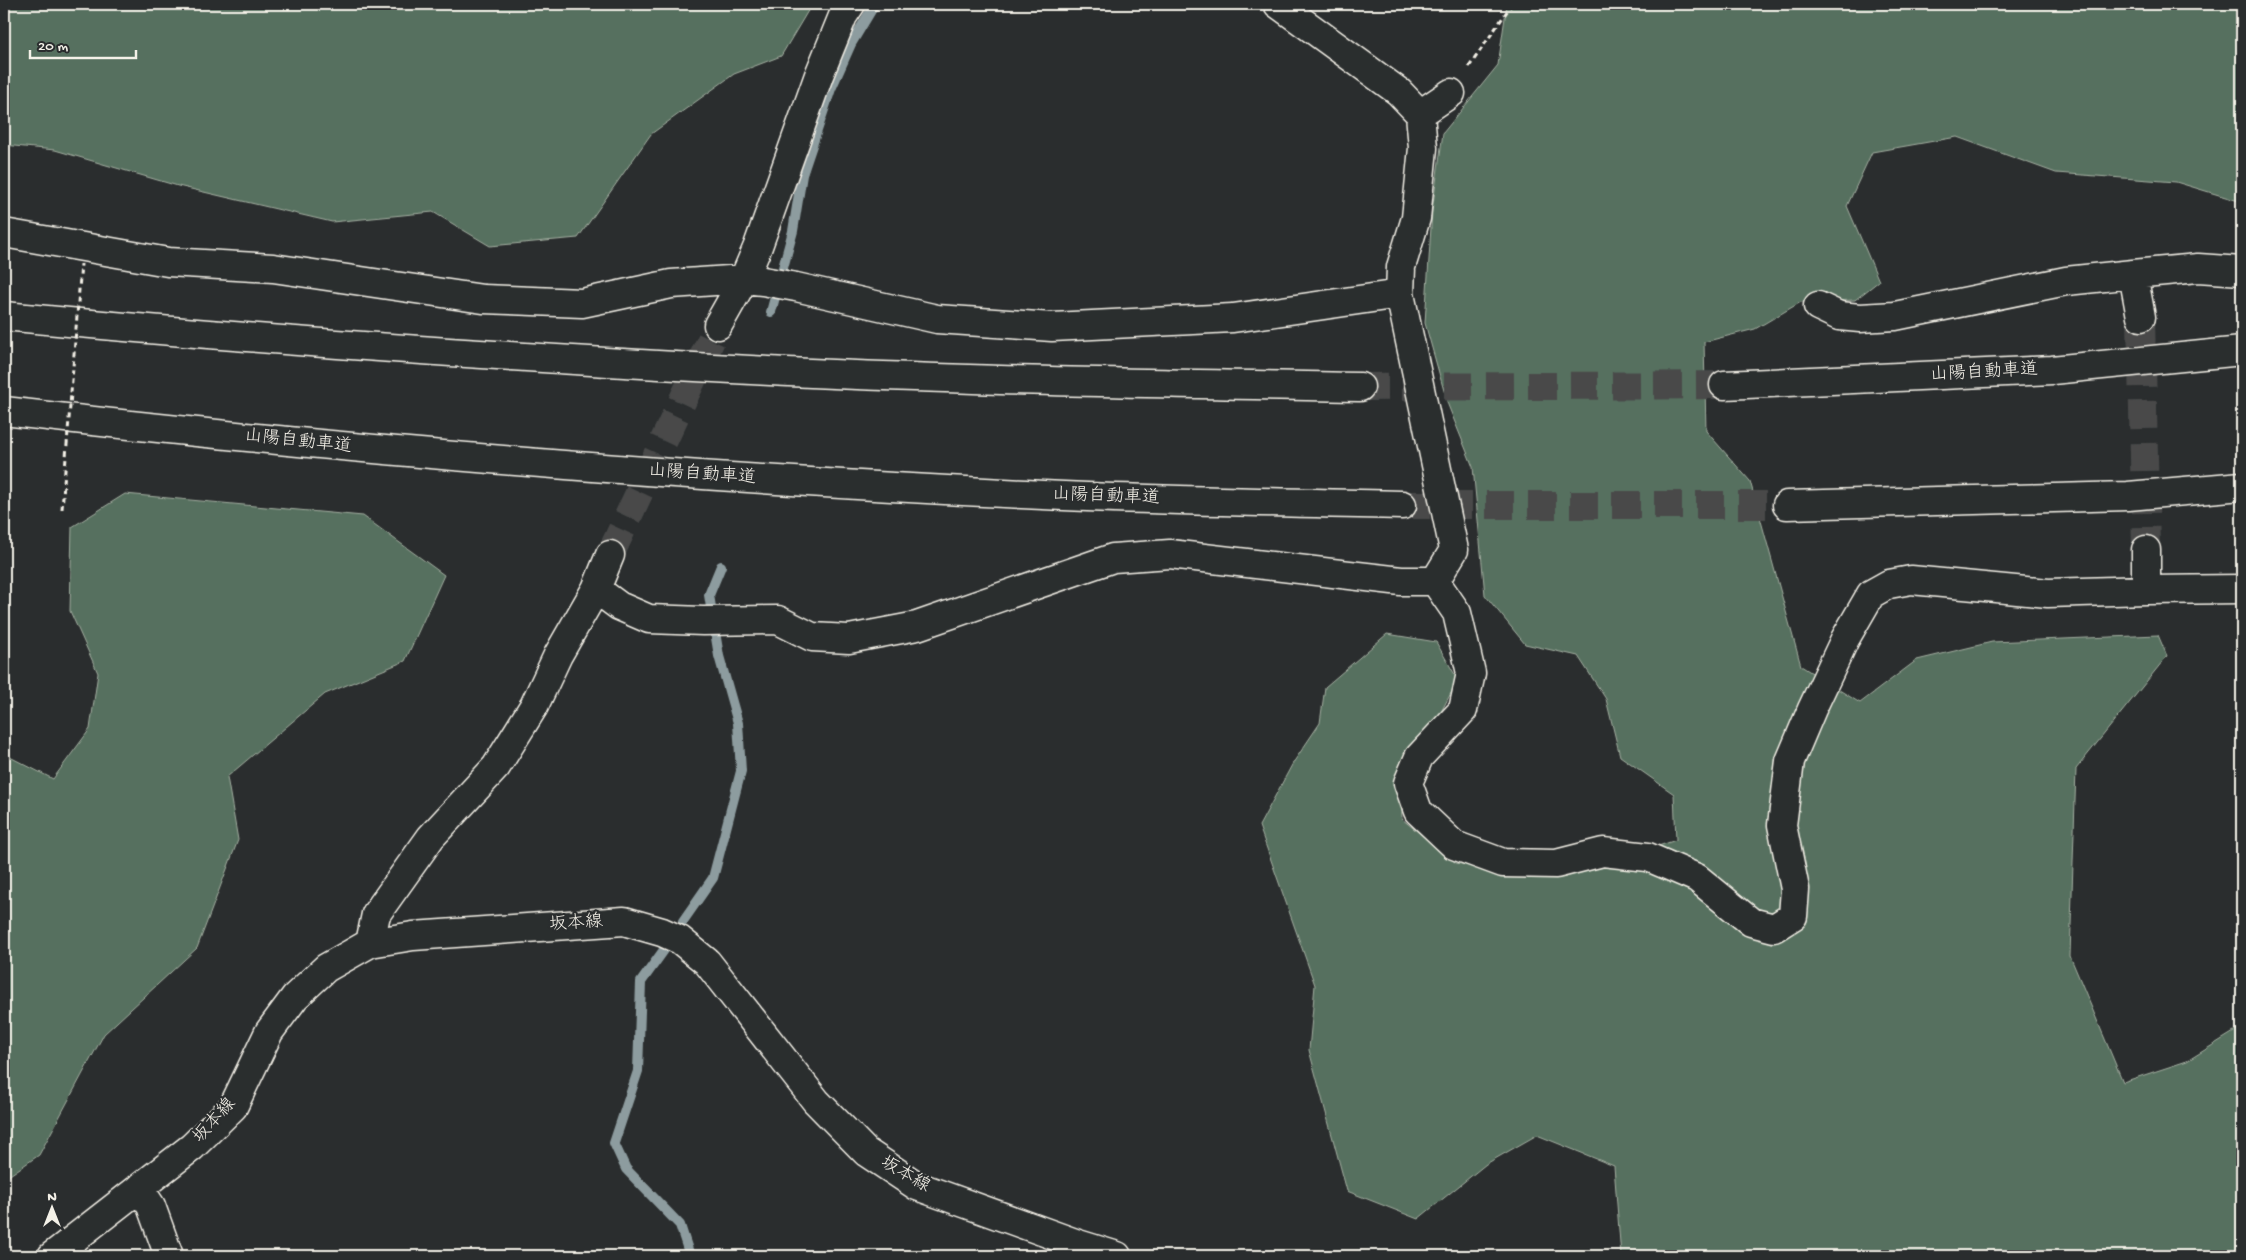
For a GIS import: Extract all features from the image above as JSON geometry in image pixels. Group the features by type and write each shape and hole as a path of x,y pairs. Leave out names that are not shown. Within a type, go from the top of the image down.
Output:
{"main road":[{"path":"718,325 754,280 819,75 851,4"},
{"path":"1278,4 1399,92 1420,114 1423,148 1416,218 1401,267 1400,294 1454,550 1435,581"},
{"path":"1420,114 1451,93"},
{"path":"4,233 168,262 273,268 483,299 582,303 672,284 754,280 796,287 937,319 1052,326 1233,318 1400,294"},
{"path":"1818,306 1839,316 1860,318 1895,316 2066,281 2198,268 2242,270"},
{"path":"2134,274 2141,317"},
{"path":"4,316 136,328 733,370 1040,381 1360,386"},
{"name":"山陽自動車道","path":"1724,385 2052,370 2242,352"},
{"name":"山陽自動車道","path":"4,411 402,452 706,476 1046,495 1402,505"},
{"path":"1788,506 2128,496 2242,486"},
{"path":"2146,550 2146,590"},
{"path":"596,588 618,606 649,618 715,621 778,620 812,637 849,639 916,626 1113,558 1170,554 1401,581 1435,581"},
{"path":"370,943 376,914 431,837 496,768 534,706 558,655 596,588 610,555"},
{"path":"1435,581 1457,613 1471,673 1463,710 1419,757 1408,783 1418,811 1454,845 1503,864 1556,864 1603,852 1648,857 1697,878 1751,922 1774,928 1793,916 1795,889 1782,825 1790,761 1845,639 1871,594 1889,584 1911,580 2048,593 2242,589"},
{"name":"坂本線","path":"52,1256 192,1147 233,1107 269,1032 295,997 326,968 370,943 413,936 624,921 662,932 680,940 707,962 816,1101 866,1152 918,1186 1117,1256"},
{"path":"139,1188 151,1206 169,1256"}],"path":[{"path":"1451,93 1512,4"},
{"path":"62,509 81,264"}],"green space":[{"path":"4,4 812,4 781,56 734,74 651,134 578,238 490,246 433,212 332,222 178,186 55,150 4,145"},
{"path":"1507,4 2242,4 2242,202 2176,182 2056,173 1957,137 1872,152 1847,206 1879,281 1855,300 1801,302 1755,329 1704,342 1706,431 1750,481 1801,666 1860,703 1917,660 1992,642 2158,635 2167,656 2076,769 2070,956 2123,1082 2187,1061 2242,1027 2242,1256 1621,1256 1614,1166 1537,1135 1486,1164 1418,1219 1347,1191 1309,1050 1315,985 1259,826 1293,763 1320,723 1325,687 1387,634 1436,642 1458,680 1435,723 1400,765 1402,819 1456,863 1542,878 1603,865 1676,840 1674,794 1620,756 1606,699 1578,656 1525,644 1485,595 1473,467 1448,405 1425,323 1432,211 1443,133 1498,65"},
{"path":"125,494 363,516 444,575 405,661 325,694 227,777 238,840 197,948 104,1034 39,1155 4,1179 4,754 53,779 90,729 98,673 70,611 72,527"}],"waterway":[{"path":"771,312 793,231 802,175 831,89 851,44 875,4"},
{"path":"683,921 713,878 741,771 738,723 719,656 709,595 721,566"},
{"path":"664,950 641,982 638,1071 614,1143 626,1169 680,1225 690,1256"}],"tunnel":[{"path":"2141,317 2146,550"},
{"path":"610,555 718,325"},
{"path":"1360,387 1724,385"},
{"path":"1402,505 1787,505"}]}
